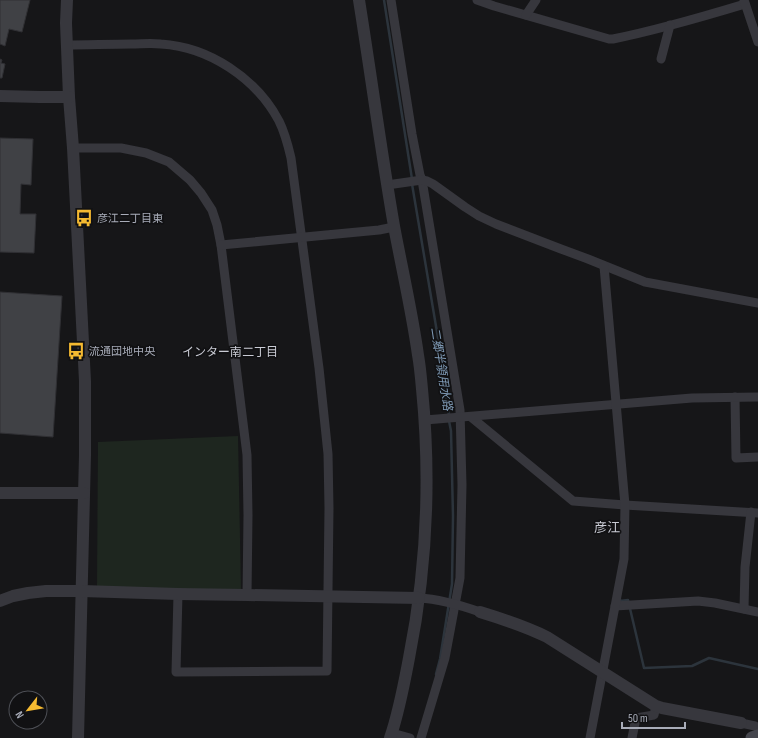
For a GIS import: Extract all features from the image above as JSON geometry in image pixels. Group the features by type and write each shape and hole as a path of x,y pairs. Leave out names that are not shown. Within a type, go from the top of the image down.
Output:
{"main road":[{"path":"752,738 758,736"}],"street":[{"path":"67,0 66,45 85,382 78,738"},
{"path":"359,0 374,103 393,184 394,227 431,420 426,520 419,598 407,669 399,736"},
{"path":"391,0 412,134 422,180 446,321 460,418 462,485 460,578 445,658 421,738"},
{"path":"477,0 503,4 526,15 609,39 650,32 670,25 703,17 745,2 754,17 758,42"},
{"path":"526,15 536,0"},
{"path":"661,59 670,25"},
{"path":"66,45 162,44 188,48 216,59 238,73 259,92 278,120 285,135 291,158 319,368 328,454 329,508 327,672 176,672 178,594"},
{"path":"0,96 69,97"},
{"path":"73,148 121,148 146,153 169,162 190,180 212,210 221,245 247,455 247,595"},
{"path":"393,184 422,180 427,181 464,207 496,224 645,282 758,304"},
{"path":"221,245 394,227"},
{"path":"590,738 624,559 624,506 604,266"},
{"path":"735,397 736,458 758,457"},
{"path":"431,420 692,398 758,397"},
{"path":"471,417 573,501 624,506 754,512 746,567 744,609"},
{"path":"0,493 84,492"},
{"path":"0,601 13,596 28,593 82,591 433,599 455,604 534,630 656,706 755,726 758,728"},
{"path":"615,606 698,601 758,612"},
{"path":"632,738 636,718 654,715 656,706"}],"shaded area":[{"path":"238,436 241,590 97,587 98,442"}],"building":[{"path":"0,0 30,0 22,32 9,29 5,46 0,44"},
{"path":"0,59 2,60 1,63 5,64 2,78 0,78"},
{"path":"0,138 33,139 31,185 21,184 20,214 36,214 34,253 0,252"},
{"path":"0,292 62,296 53,437 0,433"}],"waterway":[{"name":"二郷半領用水路","path":"384,0 412,179"},
{"name":"二郷半領用水路","path":"412,184 438,338 449,416"},
{"name":"二郷半領用水路","path":"436,674 440,659 452,584 453,516 451,431 449,421"},
{"path":"620,599 620,601 628,600 644,668 692,666 709,658 758,669"}],"place":[{"name":"彦江二丁目東","path":"84,218"},
{"name":"流通団地中央","path":"76,351"}],"district":[{"name":"インター南二丁目","path":"230,352"},
{"name":"彦江","path":"607,528"}]}
